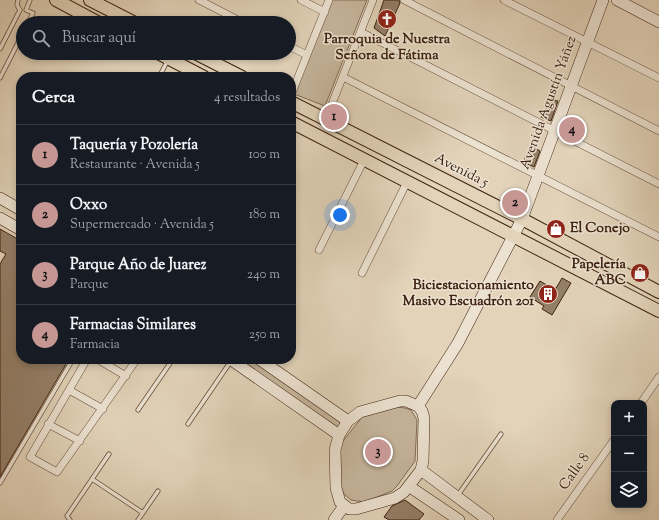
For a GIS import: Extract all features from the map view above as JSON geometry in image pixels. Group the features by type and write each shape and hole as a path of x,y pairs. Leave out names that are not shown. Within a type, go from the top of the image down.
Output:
{"main road":[{"path":"56,0 85,16"},
{"name":"Avenida Agustín Yáñez","path":"418,406 458,343 514,237 572,86 603,0"},
{"path":"617,0 659,22"},
{"path":"96,16 97,2 122,16"},
{"path":"171,60 194,72"},
{"path":"209,60 232,72"},
{"name":"Avenida 5","path":"296,105 522,219 659,292"},
{"path":"296,125 659,311"},
{"path":"0,198 16,207"},
{"path":"0,218 16,227"},
{"path":"237,364 339,435"},
{"path":"266,364 348,421"},
{"path":"400,401 406,401 418,406 422,411 424,418 423,460 421,470 410,487 404,492 388,500 356,509 349,509 344,506 340,502 336,488 335,450 339,435 348,421 360,412 400,401"},
{"path":"421,470 488,520"},
{"path":"410,487 459,520"},
{"path":"334,520 344,506"}],"street":[{"path":"199,0 230,16"},
{"path":"301,0 325,12"},
{"path":"296,83 330,0"},
{"path":"326,120 373,0"},
{"path":"404,0 659,131"},
{"path":"504,0 659,78"},
{"path":"361,32 659,184"},
{"path":"296,49 308,55"},
{"path":"343,77 659,237"},
{"path":"319,250 364,160"},
{"path":"362,273 407,182"},
{"path":"84,364 30,457 57,472 134,364"},
{"path":"106,364 126,376"},
{"path":"643,400 659,378"},
{"path":"69,390 103,409"},
{"path":"48,424 80,441"},
{"name":"Calle 8","path":"556,520 611,444"}],"lane":[{"path":"17,16 20,10 17,5 18,0"},
{"path":"30,0 26,10 33,13 32,16"},
{"path":"0,49 16,18"},
{"path":"0,78 16,47"},
{"path":"162,72 168,60"},
{"path":"0,483 70,364"},
{"path":"138,410 170,364"},
{"path":"188,424 228,364"},
{"path":"457,497 501,434"},
{"path":"70,520 67,516 109,454"},
{"path":"92,479 143,513"},
{"path":"138,520 158,491"}],"shaded area":[{"path":"331,0 367,0 325,106 296,95 296,89"},
{"path":"240,364 263,364 347,420 338,433"},
{"path":"398,407 411,410 417,420 415,461 392,491 364,502 351,500 344,494 339,484 340,445 362,417"}],"building":[{"path":"384,0 399,0 400,3 385,36 374,28"},
{"path":"552,100 558,101 551,121 541,117"},
{"path":"531,146 540,151 534,167 523,162"},
{"path":"0,229 16,238 16,364 66,364 0,477 0,264 6,254 0,251"},
{"name":"Biciestacionamiento Masivo Escuadrón 201","path":"562,278 571,283 552,315 542,309 544,306 530,297 540,281 555,290"},
{"path":"405,500 424,514 419,520 389,520 384,517 392,506"}],"place":[{"name":"Parroquia de Nuestra Señora de Fátima","path":"387,19"},
{"name":"Taquería y Pozolería","path":"334,117"},
{"name":"Farmacias Similares","path":"572,130"},
{"name":"Oxxo","path":"515,203"},
{"name":"El Conejo","path":"556,229"},
{"name":"Papelería ABC","path":"640,273"},
{"name":"Biciestacionamiento Masivo Escuadrón 201","path":"548,294"},
{"name":"Parque Año de Juarez","path":"378,452"}]}
